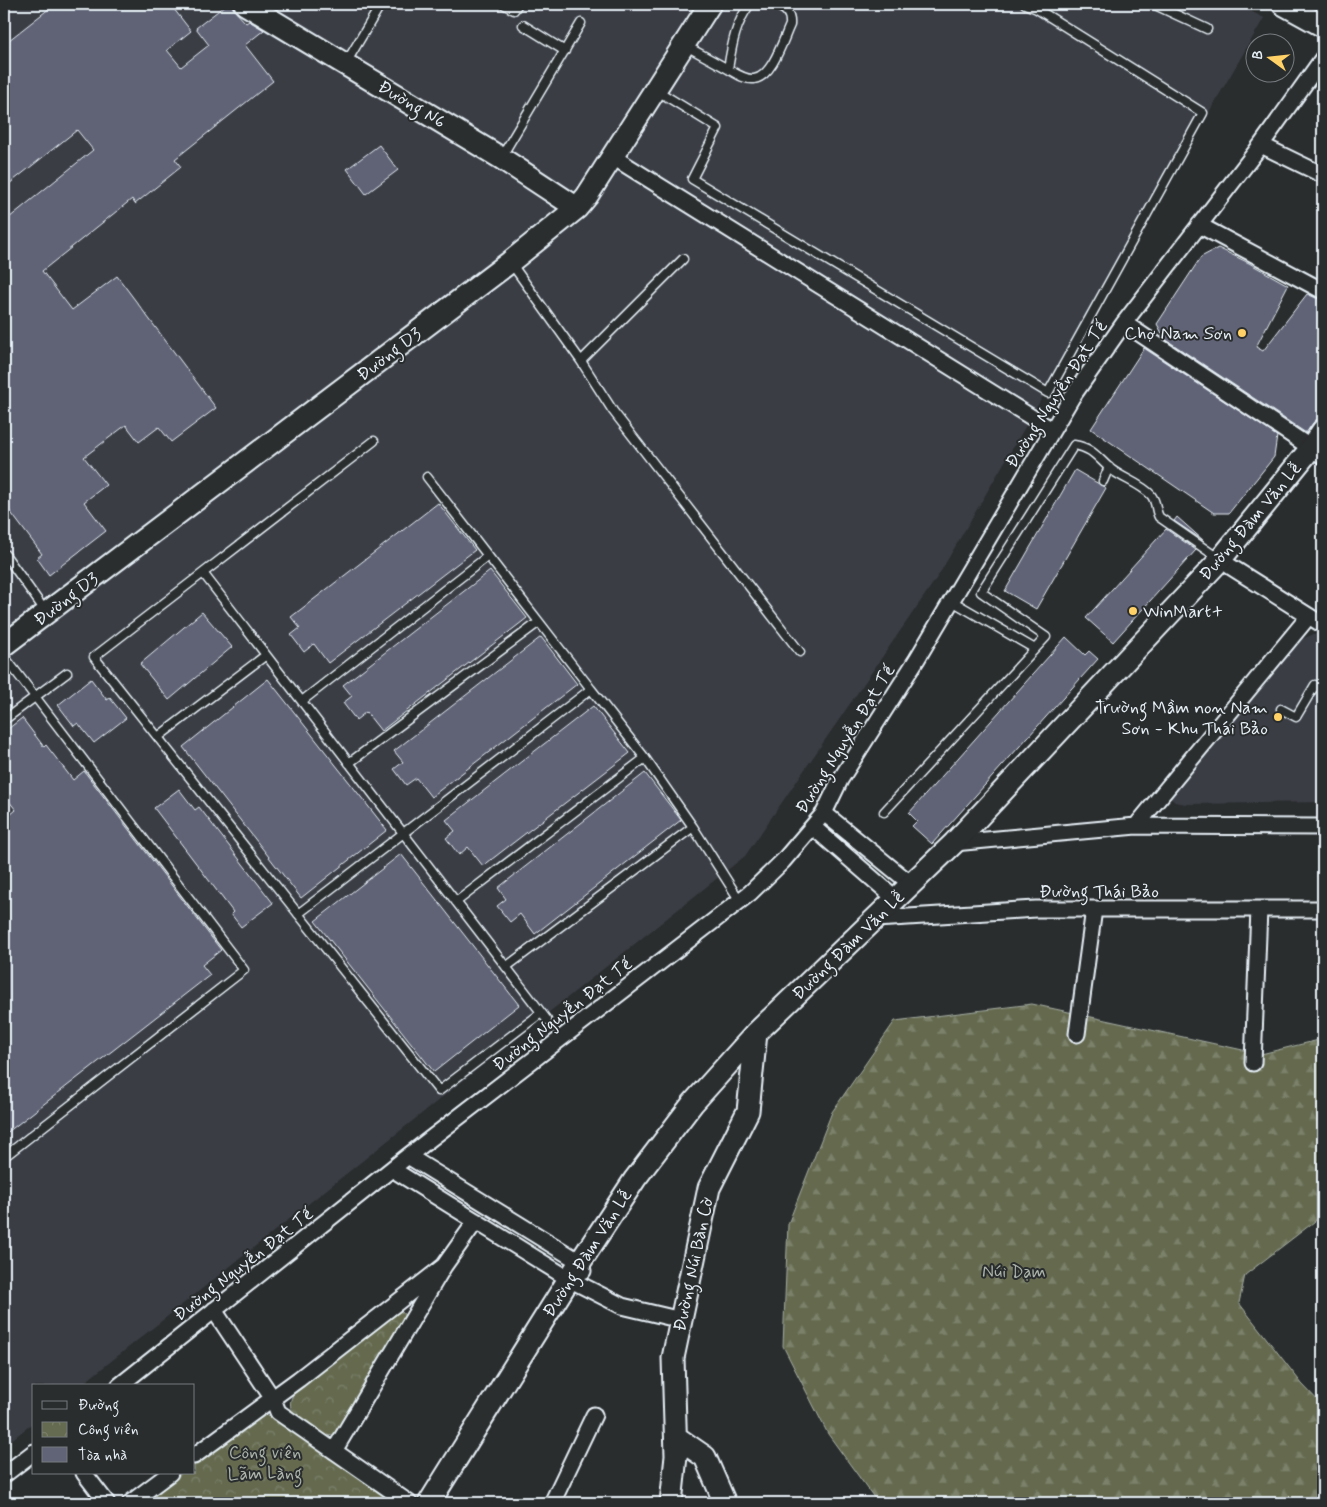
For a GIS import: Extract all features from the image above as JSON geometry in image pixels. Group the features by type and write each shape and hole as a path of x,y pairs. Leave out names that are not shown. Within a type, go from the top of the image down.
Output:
{"main road":[{"name":"Đường N6","path":"245,4 349,59"},
{"name":"Đường N6","path":"269,4 349,59 582,202"},
{"name":"Đường D3","path":"4,645 510,262 582,202 613,157 710,4"},
{"path":"1283,4 1323,26"},
{"name":"Đường Đàm Văn Lễ","path":"429,1503 634,1178 694,1103 756,1033 954,843 1220,560 1317,452 1323,430"},
{"name":"Đường Núi Bàn Cờ","path":"671,1503 676,1456 673,1358 709,1188 748,1111 756,1033"},
{"path":"676,1437 704,1456 725,1503"}],"street":[{"name":"Đường Nguyễn Đạt Tế","path":"122,1384 408,1156 740,901 813,827 824,813 840,780 952,601 1072,397 1124,323 1261,145 1323,58"},
{"path":"1261,145 1323,175"},
{"path":"613,157 1052,430"},
{"path":"1199,224 1323,292"},
{"path":"1124,323 1317,452"},
{"path":"1220,560 1323,626"},
{"path":"1136,826 1309,616"},
{"path":"824,813 911,884"},
{"path":"954,843 1136,826 1323,827"},
{"path":"813,827 896,899"},
{"name":"Đường Thái Bảo","path":"876,919 1036,909 1323,909"},
{"path":"1077,1034 1094,909"},
{"path":"1253,1063 1259,909"},
{"path":"408,1156 574,1271 588,1289 622,1306 681,1320"},
{"path":"392,1169 476,1221 574,1271"},
{"path":"334,1451 444,1266 476,1221"},
{"path":"195,1455 272,1399 444,1266"},
{"path":"214,1310 272,1399 278,1412 409,1503"},
{"path":"552,1503 594,1415"},
{"path":"4,1475 32,1454"},
{"path":"85,1474 107,1503"},
{"path":"130,1503 169,1474"}],"lane":[{"path":"349,59 381,4"},
{"path":"503,4 514,10 518,4"},
{"path":"728,69 733,38 738,23 750,4"},
{"path":"684,46 739,75 752,79 762,76 769,68 790,25 790,18 786,10 774,4"},
{"path":"656,90 718,128 692,179 1048,393 1203,113 1037,9 1025,4"},
{"path":"1154,4 1207,30"},
{"path":"504,153 581,22"},
{"path":"523,25 565,51"},
{"path":"581,361 683,259"},
{"path":"510,262 581,361 613,411 800,652"},
{"path":"374,441 94,657 438,1091 541,1013"},
{"path":"884,812 1046,637 981,592 1074,445 1097,454 1109,467 1153,497 1159,517 1220,560"},
{"path":"1103,481 1109,467"},
{"path":"427,478 645,758 693,827 740,901"},
{"path":"4,553 47,613"},
{"path":"302,701 488,556"},
{"path":"203,572 547,1020"},
{"path":"952,601 1035,649"},
{"path":"349,763 539,622"},
{"path":"158,737 266,655"},
{"path":"4,656 244,970 4,1157"},
{"path":"4,720 67,673"},
{"path":"1282,709 1296,717 1315,685 1323,690"},
{"path":"298,914 591,689"},
{"path":"456,902 645,758"},
{"path":"506,967 693,827"}],"shaded area":[{"path":"4,4 1237,4 1264,18 1256,32 1244,32 1244,52 938,576 745,856 83,1384 32,1384 32,1424 4,1446"},
{"name":"Trường Mầm non Nam Sơn - Khu Thái Bảo","path":"1317,633 1323,635 1323,802 1186,804 1175,802 1170,798 1170,792 1290,649 1299,640"}],"green space":[{"name":"Núi Dạm","path":"1032,1004 1261,1054 1323,1039 1323,1215 1245,1275 1239,1303 1302,1384 1323,1406 1323,1503 878,1503 828,1434 783,1346 788,1224 832,1112 895,1021"},
{"path":"398,1311 402,1312 406,1317 405,1325 334,1434 324,1436 297,1418 291,1406 291,1398 296,1390"},
{"name":"Công viên Lãm Làng","path":"263,1414 268,1415 401,1503 143,1503 181,1474 195,1474 195,1464"}],"building":[{"path":"55,4 170,4 191,31 167,50 181,67 209,45 196,28 227,4 231,4 246,23 249,21 264,30 245,45 273,81 175,159 181,167 135,204 132,199 42,271 72,310 117,276 216,408 171,442 159,427 139,442 126,425 84,457 106,485 84,502 106,531 49,575 37,558 42,554 9,510 4,514 4,222 93,150 77,130 4,188 4,44"},
{"path":"379,145 398,170 366,194 347,169"},
{"name":"Chợ Nam Sơn","path":"1218,248 1288,285 1256,347 1263,351 1307,294 1323,301 1323,417 1313,423 1306,433 1165,339 1157,324 1201,257"},
{"path":"1144,348 1277,436 1274,457 1229,513 1214,513 1091,429"},
{"path":"1075,470 1106,488 1036,609 1005,591"},
{"path":"438,503 475,550 328,663 314,644 304,652 291,635 300,628 291,617"},
{"path":"1177,517 1204,541 1174,521"},
{"path":"1166,529 1196,550 1113,642 1086,618"},
{"path":"490,571 527,618 381,731 366,712 356,720 343,703 352,696 343,685"},
{"path":"202,612 232,647 169,700 140,664"},
{"path":"541,637 577,684 431,797 416,778 406,785 394,769 403,762 394,751"},
{"path":"1066,637 1085,655 1089,651 1098,659 932,844 912,826 917,821 909,813"},
{"path":"91,679 107,700 110,698 126,718 94,743 78,723 74,726 58,705"},
{"path":"268,679 387,830 301,898 183,747"},
{"path":"593,706 630,753 483,866 468,847 459,855 446,838 455,831 446,820"},
{"path":"22,718 73,780 84,771 221,950 202,965 210,975 4,1135 4,820 16,810 4,795 4,732"},
{"path":"645,773 681,820 535,934 520,914 510,922 497,906 506,899 498,888"},
{"path":"179,789 195,810 199,807 273,903 241,927 231,914 233,912 154,808"},
{"path":"401,854 519,1005 434,1072 315,921"}],"place":[{"name":"Chợ Nam Sơn","path":"1242,333"},
{"name":"WinMart+","path":"1133,611"},
{"name":"Trường Mầm non Nam Sơn - Khu Thái Bảo","path":"1278,717"}]}
